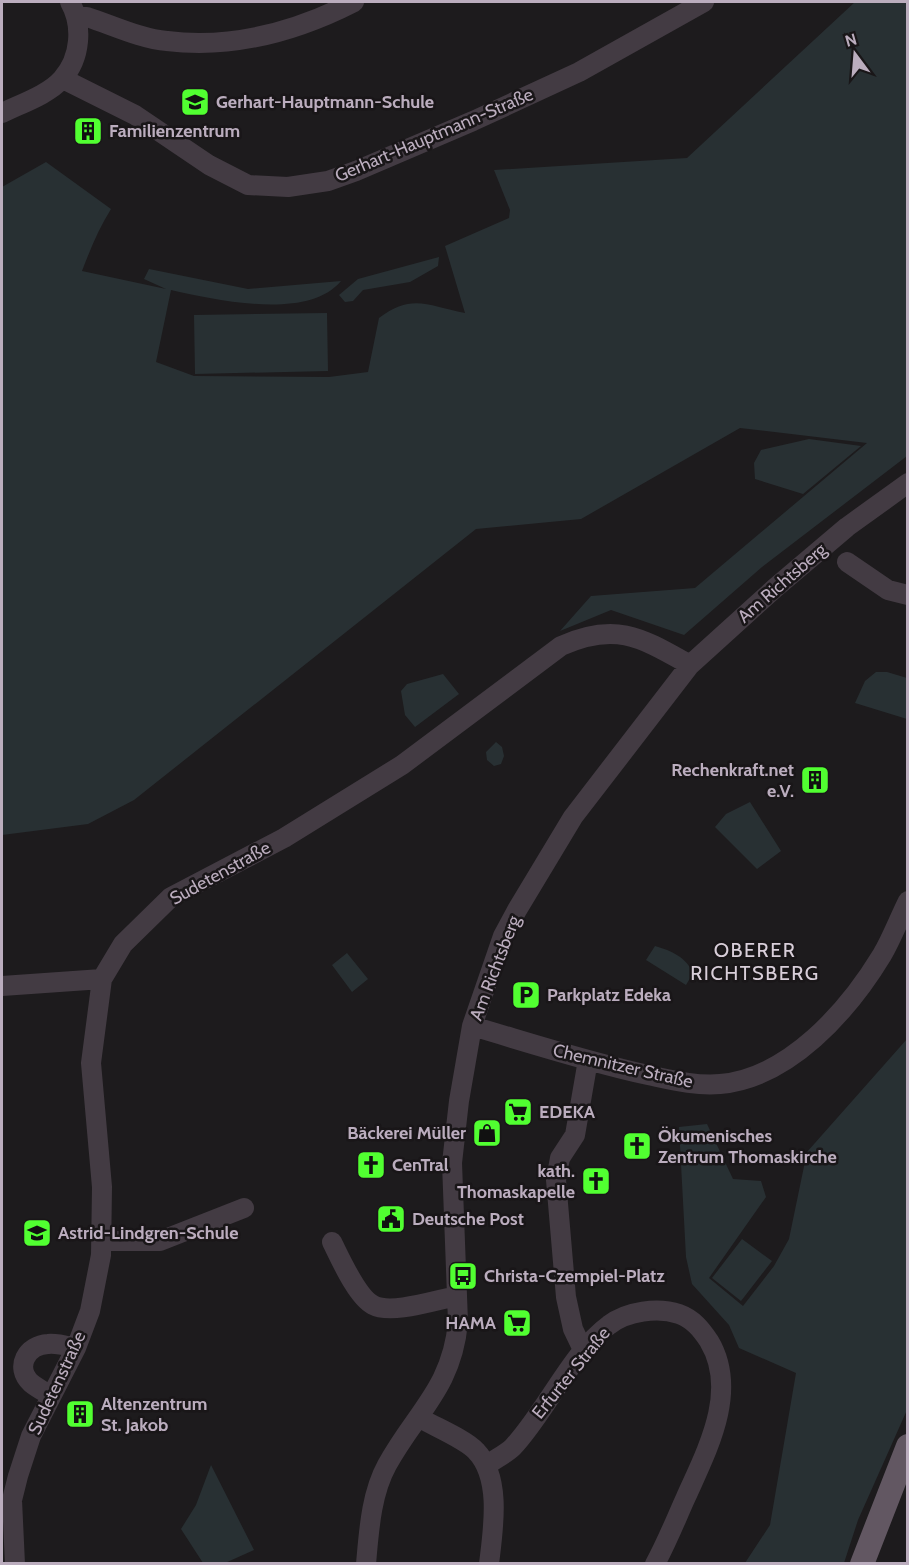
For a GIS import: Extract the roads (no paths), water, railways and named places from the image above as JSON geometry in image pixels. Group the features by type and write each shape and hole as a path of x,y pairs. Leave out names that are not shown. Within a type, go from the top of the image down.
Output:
{"main road":[{"path":"862,1563 908,1446"}],"street":[{"path":"74,9 87,17 164,41 197,43 293,29 354,2"},
{"name":"Gerhart-Hauptmann-Straße","path":"63,79 135,115 210,165 248,185 288,188 328,181 356,171 473,121 579,72 704,2"},
{"path":"2,113 44,92 63,79 80,34 74,9"},
{"name":"Am Richtsberg","path":"420,1418 446,1375 455,1346 458,1322 452,1163 472,1026 503,936 573,817 690,665 783,580 847,527 908,483"},
{"path":"847,562 888,590 908,595"},
{"name":"Sudetenstraße","path":"15,1563 12,1500 31,1436 76,1348 90,1311 102,1241 102,1187 91,1063 102,979 123,944 171,897 284,838 402,765 561,646 589,635 619,633 644,639 690,665"},
{"name":"Chemnitzer Straße","path":"472,1026 588,1060 692,1084 721,1084 756,1076 798,1053 834,1019 882,955 908,901"},
{"path":"2,986 102,979"},
{"path":"584,1352 573,1329 566,1297 556,1180 560,1158 575,1135 588,1060"},
{"path":"102,1241 160,1241 244,1208"},
{"path":"332,1242 359,1291 372,1305 392,1309 457,1296"},
{"name":"Erfurter Straße","path":"487,1465 512,1448 584,1352 603,1330 620,1318 651,1311 669,1311 696,1324 712,1347 718,1362 720,1406 713,1432 655,1563"},
{"path":"51,1396 31,1383 25,1375 22,1364 24,1357 30,1350 49,1344 76,1348"},
{"path":"366,1563 375,1494 381,1476 396,1449 420,1418 475,1449 487,1465 493,1515 489,1563"}],"place":[{"name":"Gerhart-Hauptmann-Schule","path":"195,102"},
{"name":"Familienzentrum","path":"88,131"},
{"name":"Rechenkraft.net e.V.","path":"815,780"},
{"name":"Parkplatz Edeka","path":"526,995"},
{"name":"EDEKA","path":"518,1112"},
{"name":"Bäckerei Müller","path":"487,1133"},
{"name":"Ökumenisches Zentrum Thomaskirche","path":"637,1146"},
{"name":"CenTral","path":"371,1165"},
{"name":"kath. Thomaskapelle","path":"596,1181"},
{"name":"Deutsche Post","path":"391,1219"},
{"name":"Astrid-Lindgren-Schule","path":"37,1233"},
{"name":"Christa-Czempiel-Platz","path":"463,1276"},
{"name":"HAMA","path":"517,1323"},
{"name":"Altenzentrum St. Jakob","path":"80,1414"}],"district":[{"name":"OBERER RICHTSBERG","path":"755,962"}]}
